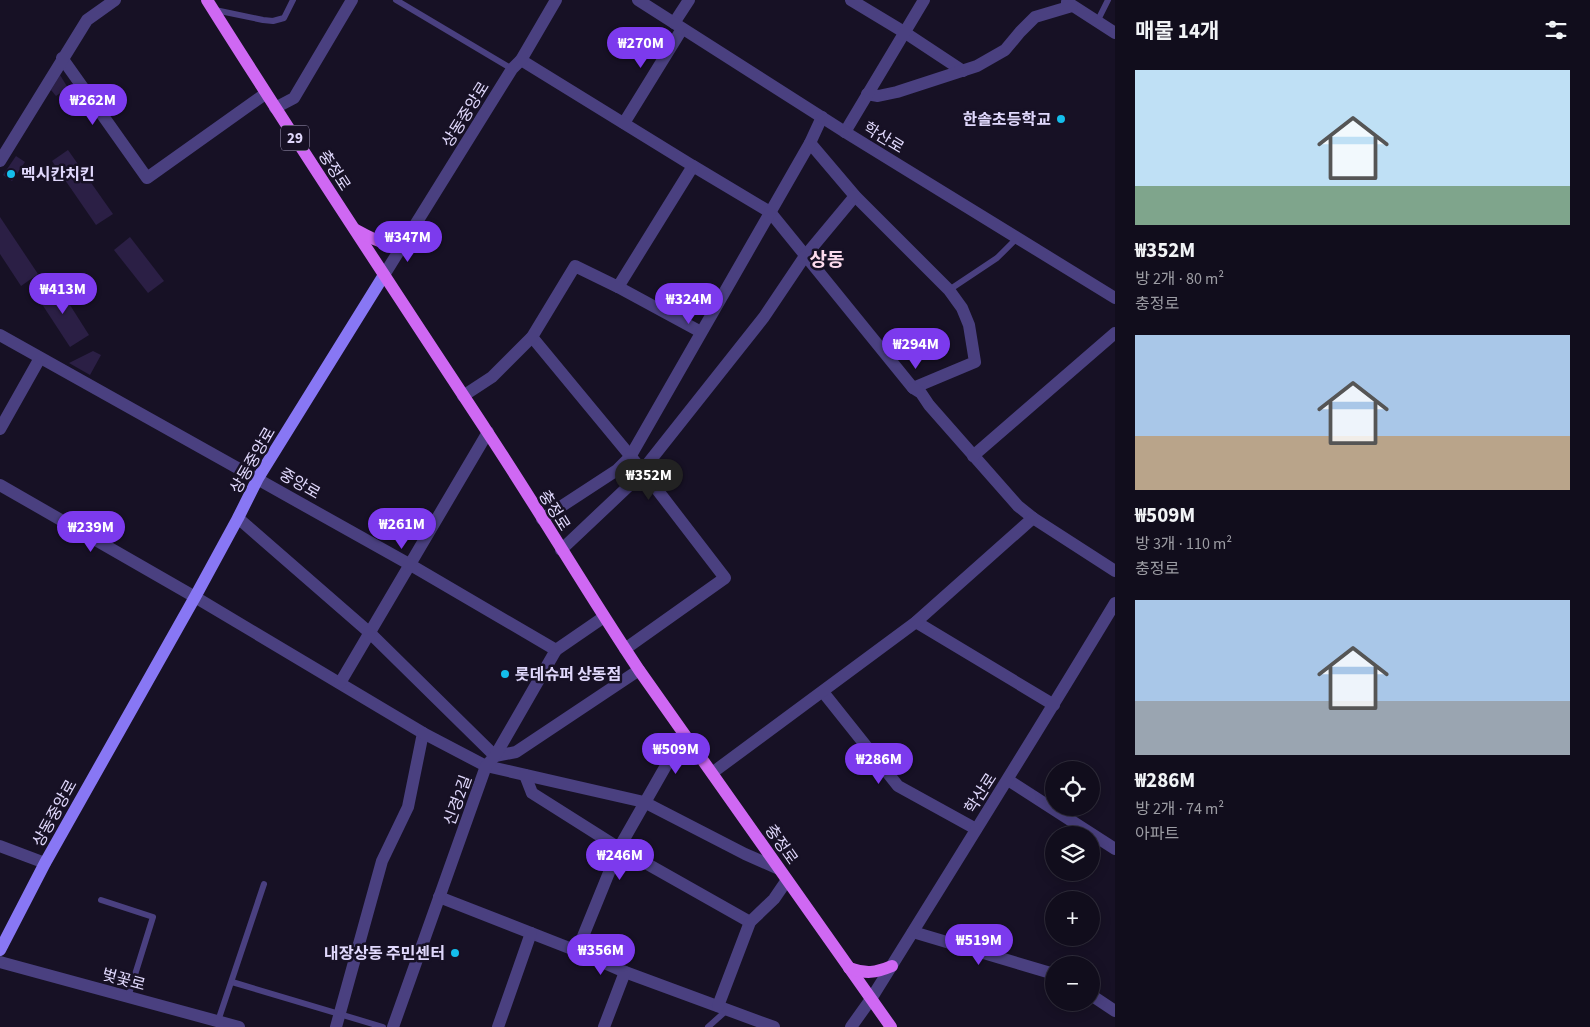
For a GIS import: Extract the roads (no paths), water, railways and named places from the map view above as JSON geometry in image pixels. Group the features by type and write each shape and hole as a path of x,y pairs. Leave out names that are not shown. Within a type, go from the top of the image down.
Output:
{"main road":[{"name":"충정로","path":"210,5 265,94 488,432 561,550 639,670 891,1027"},
{"path":"354,228 374,240 386,243 397,242 408,236"},
{"name":"상동중앙로","path":"0,950 45,863 195,597 258,478 384,275"},
{"path":"849,968 862,973 892,966"}],"street":[{"path":"0,161 87,20 115,0"},
{"path":"276,108 294,98 352,0"},
{"name":"상동중앙로","path":"384,275 556,0"},
{"name":"학산로","path":"638,0 845,132 1115,298"},
{"path":"624,123 678,26 689,0"},
{"path":"851,0 963,71"},
{"path":"845,132 924,0"},
{"path":"868,94 878,96 888,94 977,66 1005,50 1036,17 1068,3 1115,33"},
{"path":"62,58 146,178 265,94"},
{"path":"516,64 624,123 770,212 913,388 921,393 929,405 1018,506 1033,518 1115,571"},
{"path":"542,519 617,470 630,457 810,144 822,117"},
{"path":"810,144 855,196 949,290 962,308 969,325 975,362 913,388"},
{"path":"618,287 692,166"},
{"path":"561,550 634,480 764,318 805,256 855,196"},
{"path":"463,396 492,377 532,337 575,266 701,332"},
{"path":"973,456 1115,333"},
{"name":"중앙로","path":"0,335 410,564 556,650"},
{"path":"532,337 642,470 725,578 625,648"},
{"path":"0,429 40,358"},
{"path":"340,683 488,432"},
{"path":"0,485 195,597 423,733 486,766 644,802 745,854 779,868"},
{"path":"238,518 370,633 495,756 516,752 639,670"},
{"path":"712,773 916,622 1033,518"},
{"name":"학산로","path":"851,1027 872,999 1115,603"},
{"name":"신경2길","path":"393,1027 486,766 495,756 556,650 604,617"},
{"path":"916,622 1054,705"},
{"path":"823,692 898,786 976,829"},
{"path":"336,1027 382,861 408,808 423,733"},
{"path":"577,950 619,848 684,734"},
{"path":"525,775 532,794 619,848 750,922"},
{"path":"1008,780 1115,849"},
{"path":"0,846 45,863"},
{"path":"723,1008 750,922 774,900 787,880"},
{"path":"439,897 577,950 625,972 774,1027"},
{"path":"913,932 1045,971"},
{"path":"498,1027 531,933"},
{"name":"벚꽃로","path":"0,962 239,1027"},
{"path":"604,1027 625,972"},
{"path":"1100,1002 1115,1011"}],"lane":[{"path":"210,5 273,21 284,18 293,0"},
{"path":"396,0 516,64"},
{"path":"1097,22 1108,0"},
{"path":"949,290 997,258 1018,238"},
{"path":"218,1021 264,884"},
{"path":"100,900 153,917 128,997"},
{"path":"232,982 382,1027"},
{"path":"708,1027 723,1008"}],"place":[{"name":"한솔초등학교","path":"1061,119"},
{"name":"멕시칸치킨","path":"11,174"},
{"name":"롯데슈퍼 상동점","path":"505,674"},
{"name":"내장상동 주민센터","path":"455,953"}],"district":[{"name":"상동","path":"827,259"}]}
